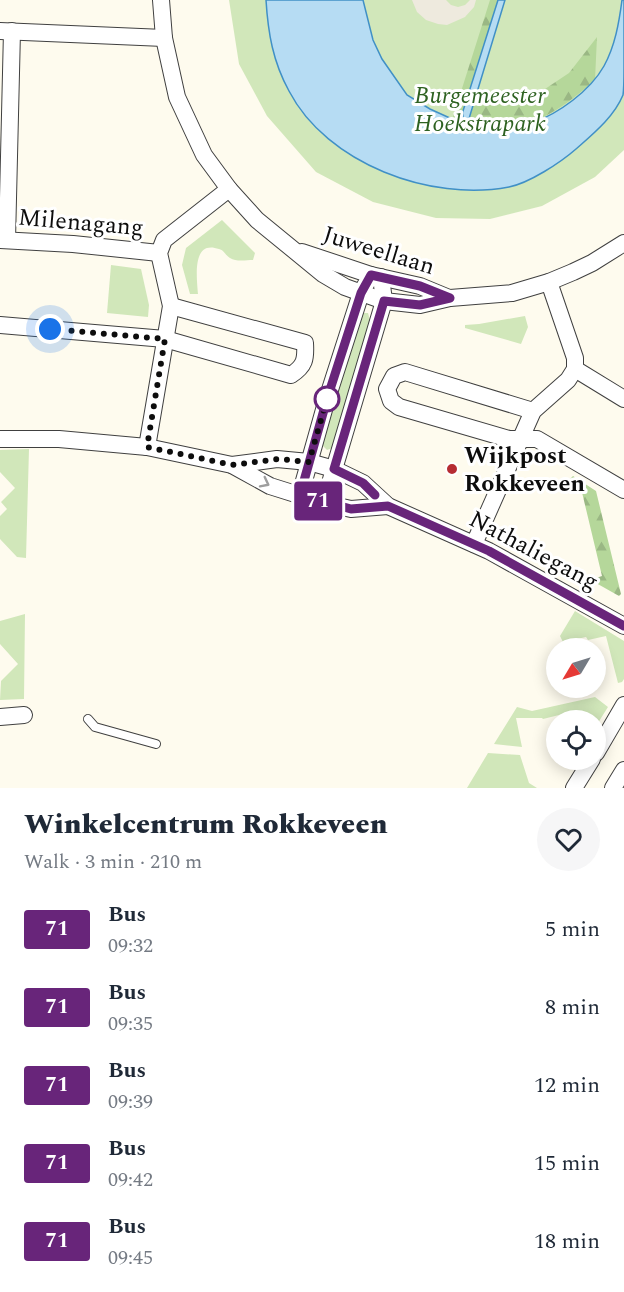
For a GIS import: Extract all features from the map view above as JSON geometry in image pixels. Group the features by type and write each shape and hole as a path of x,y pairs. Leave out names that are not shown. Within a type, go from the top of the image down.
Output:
{"street":[{"name":"Juweellaan","path":"161,0 164,38 177,97 204,155 229,189 258,220 323,274 345,287 384,301 420,305 450,298 512,293 549,282 592,263 624,243"},
{"path":"3,240 6,31 164,38"},
{"path":"147,447 171,306 159,253 164,240 229,189"},
{"name":"Milenagang","path":"3,240 73,244 159,253"},
{"name":"Juweellaan","path":"293,249 376,276 420,286 450,298"},
{"path":"300,495 361,293 376,276"},
{"path":"324,503 384,301 376,276"},
{"path":"474,544 523,438 533,411 568,380 575,369 576,358 549,282"},
{"path":"0,325 165,339 291,375 302,368 306,356 304,343 171,306"},
{"path":"575,369 624,399"},
{"path":"533,411 405,372 394,376 387,389 391,401 399,406 509,439 537,439 624,490"},
{"name":"Nathaliegang","path":"0,439 59,439 147,447 232,465 270,486 324,503 351,509 388,506"},
{"name":"Nathaliegang","path":"232,465 278,459 309,462 334,469 363,483 388,506 474,544 624,626"},
{"path":"606,736 624,705"},
{"path":"0,717 24,714"},
{"path":"574,788 585,770"},
{"path":"613,788 624,770"}],"lane":[{"path":"88,719 95,727 156,744"}],"green space":[{"name":"Burgemeester Hoekstrapark","path":"229,0 624,0 624,150 595,177 542,206 490,219 436,218 373,202 316,172 267,116 239,64"},
{"path":"490,0 498,0 463,111 463,120 452,120"},
{"path":"597,37 595,80 565,104 551,113 523,124 507,126 468,123 476,96 533,97 569,73"},
{"path":"222,220 255,253 253,260 232,259 222,250 210,247 204,250 198,262 198,294 190,294 182,265 186,248"},
{"path":"111,265 141,269 149,305 148,317 107,313"},
{"path":"361,313 368,313 370,320 335,447 327,450 323,446 322,436"},
{"path":"525,316 528,327 521,344 465,328 465,325"},
{"path":"29,449 26,558 17,557 0,539 0,516 7,509 1,502 15,488 0,472 0,450"},
{"path":"573,476 596,491 621,594 619,596 593,579 602,576 580,484 572,486 570,479"},
{"path":"575,611 624,641 624,679 622,682 618,683 606,636 561,638 560,636"},
{"path":"25,614 24,699 0,700 1,681 18,664 0,644 0,621"},
{"path":"590,698 596,698 608,707 606,710 546,710 546,718 516,718 522,747 494,744 517,707 532,711"},
{"path":"488,753 520,755 529,783 537,788 467,788"}],"shaded area":[{"path":"412,0 446,0 458,7 470,0 476,0 474,7 465,17 447,25 426,20 417,12"}],"water":[{"path":"266,0 363,0 373,40 382,59 407,95 452,119 463,120 463,111 498,0 505,0 468,122 508,126 525,125 542,119 582,93 604,66 614,42 622,0 624,0 623,95 609,118 576,149 544,172 517,185 479,190 447,189 415,182 384,172 355,157 328,139 306,117 289,91 275,58"}],"bus line":[{"name":"71","path":"375,495 363,483 334,469 384,301 420,305 450,298 420,286 371,275 361,293 327,399 300,495 351,509 388,506 489,551 624,626"}],"place":[{"name":"Wijkpost Rokkeveen","path":"452,469"}],"route":[{"path":"50,329 165,339 147,447 232,465 278,459 309,462 327,399"}]}
